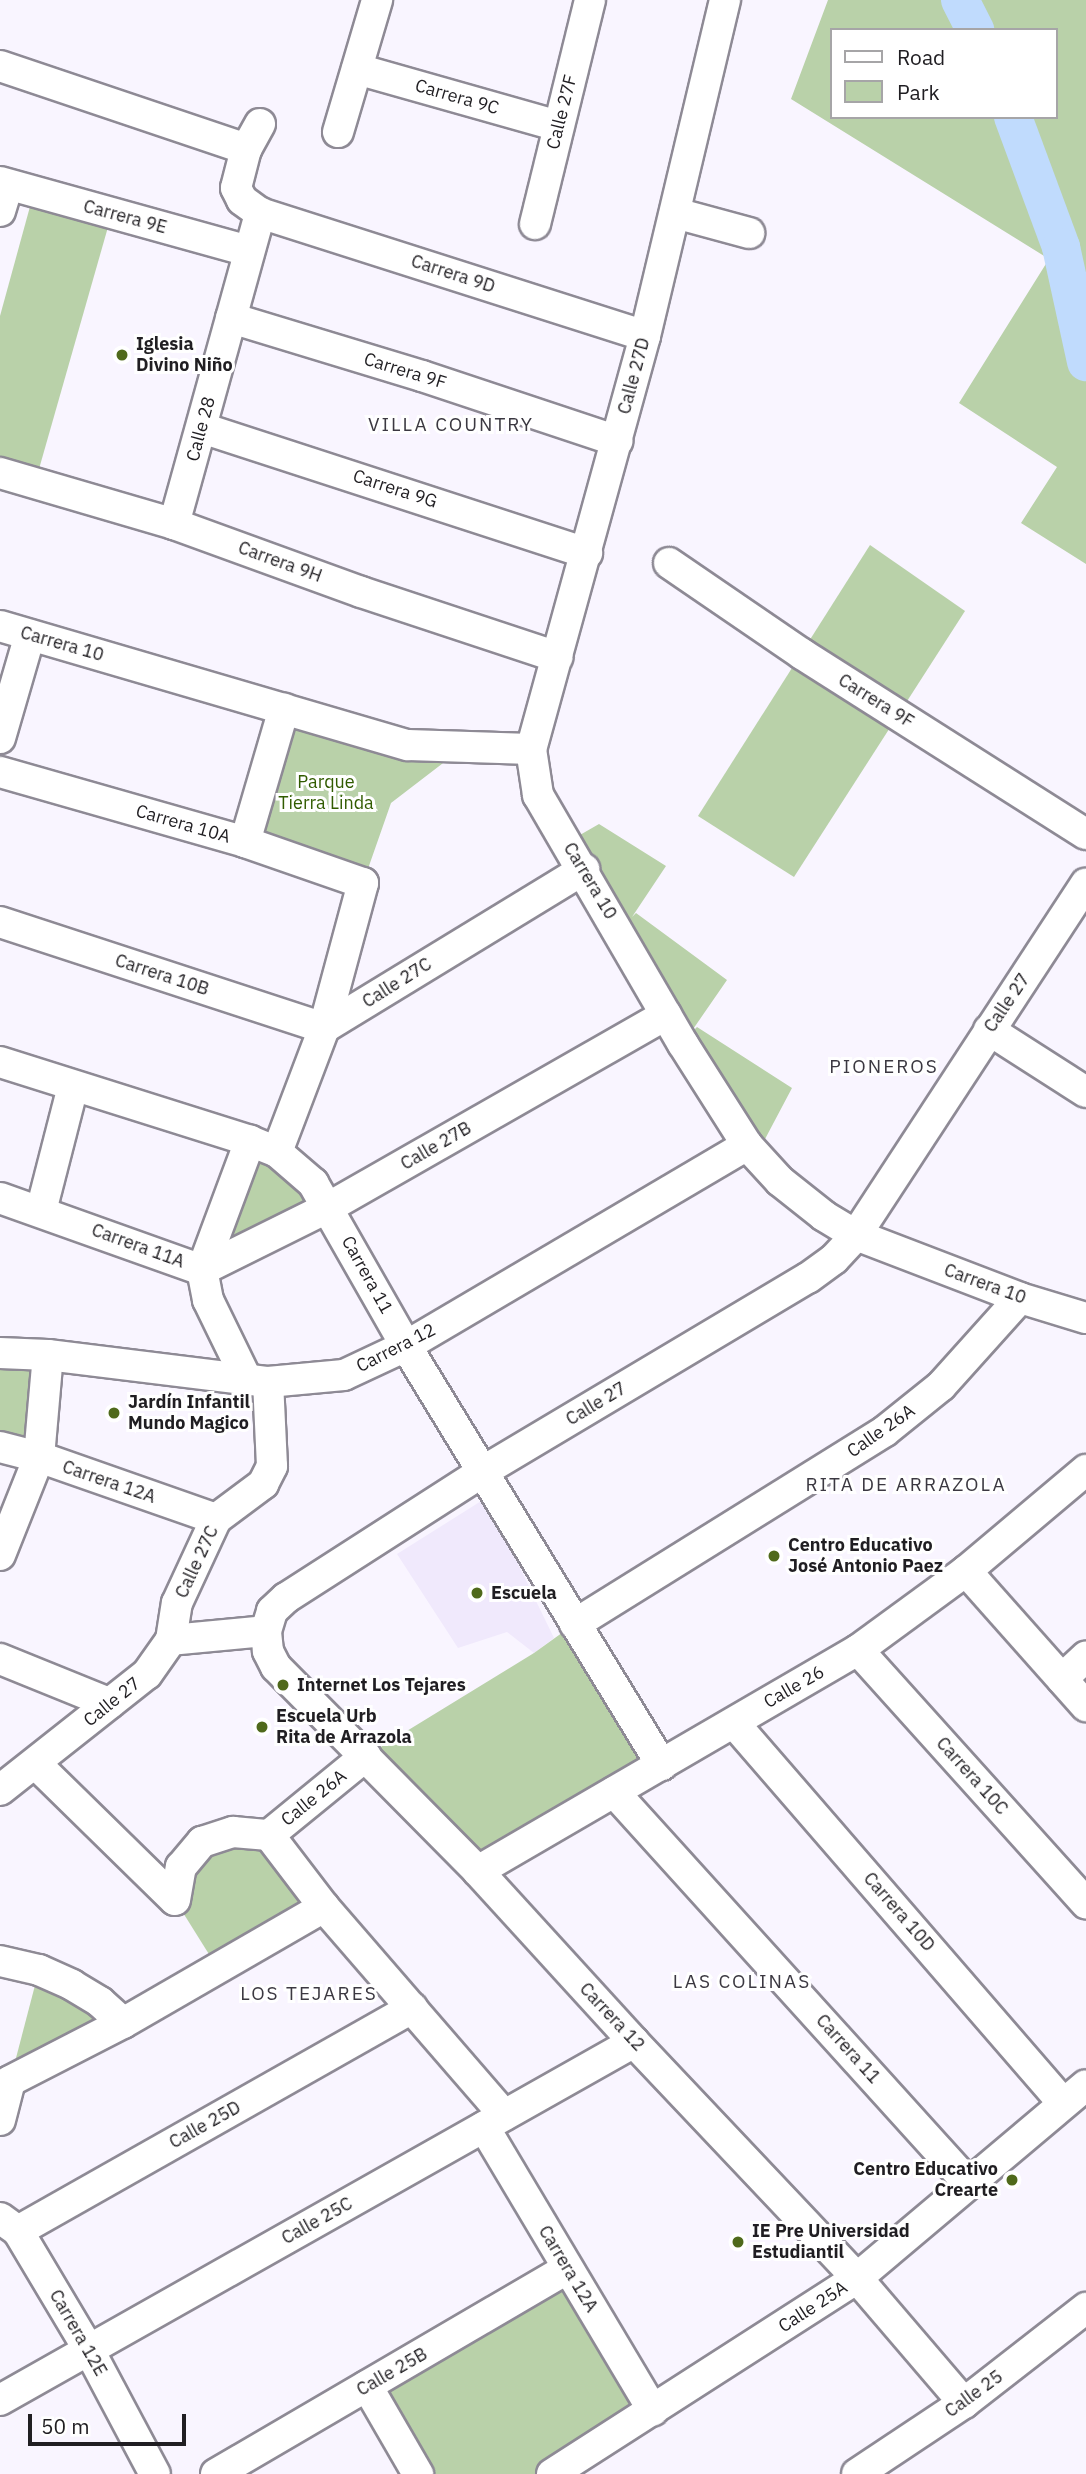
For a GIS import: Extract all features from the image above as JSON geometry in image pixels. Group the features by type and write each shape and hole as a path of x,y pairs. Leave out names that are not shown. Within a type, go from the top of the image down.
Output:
{"street":[{"path":"338,132 377,0"},
{"name":"Calle 27F","path":"535,224 590,0"},
{"name":"Calle 27D","path":"531,749 645,336 725,0"},
{"path":"0,66 253,136 236,188 242,200 260,213"},
{"name":"Carrera 9C","path":"357,69 558,126"},
{"name":"Carrera 9E","path":"3,193 249,251"},
{"name":"Calle 28","path":"174,524 260,213"},
{"name":"Carrera 9D","path":"260,213 645,336"},
{"path":"675,213 749,233"},
{"name":"Carrera 9F","path":"231,318 422,376 617,441"},
{"name":"Carrera 9G","path":"202,428 587,553"},
{"name":"Carrera 9H","path":"0,473 174,524 361,592 558,657"},
{"name":"Carrera 9F","path":"669,563 802,654 1086,834"},
{"name":"Carrera 10","path":"0,626 408,745 531,749 538,795 584,869 666,1015 747,1145 780,1181 824,1216 856,1235 1020,1298 1086,1318"},
{"path":"0,738 30,635"},
{"path":"245,842 284,709"},
{"name":"Carrera 10A","path":"0,772 245,842 363,883 324,1028"},
{"name":"Calle 27C","path":"324,1028 584,869"},
{"name":"Calle 27","path":"265,1631 272,1611 286,1598 482,1472 808,1278 834,1259 856,1235 1086,884"},
{"name":"Carrera 10B","path":"0,922 324,1028"},
{"name":"Calle 27B","path":"202,1269 329,1207 666,1015"},
{"path":"202,1269 324,1028"},
{"path":"989,1030 1086,1093"},
{"name":"Carrera 11","path":"0,1062 264,1146 313,1183 406,1346 662,1765"},
{"path":"41,1211 74,1086"},
{"name":"Carrera 12","path":"0,1353 48,1355 258,1382 344,1375 406,1346 747,1145"},
{"name":"Carrera 11A","path":"1,1200 41,1211 202,1269 208,1300 258,1382"},
{"name":"Calle 26A","path":"575,1624 885,1431 941,1386 1020,1298"},
{"path":"0,1555 39,1457 48,1355"},
{"name":"Calle 27C","path":"171,1640 177,1603 216,1519 263,1484 272,1465 258,1382"},
{"name":"Carrera 12A","path":"0,1447 39,1457 216,1519"},
{"name":"Calle 26","path":"478,1871 858,1650 966,1571 1086,1470"},
{"path":"966,1571 1086,1706"},
{"path":"171,1640 265,1631"},
{"name":"Carrera 12","path":"265,1631 268,1651 276,1667 478,1871 634,2042 857,2278 964,2403"},
{"name":"Calle 27","path":"0,1790 147,1674 171,1640"},
{"name":"Carrera 10C","path":"858,1650 1086,1903"},
{"path":"1062,1679 1086,1657"},
{"path":"0,1660 109,1703"},
{"name":"Carrera 10D","path":"734,1723 1075,2094"},
{"name":"Calle 26A","path":"36,1764 175,1900 181,1867 202,1842 233,1832 269,1835 366,1756"},
{"name":"Carrera 11","path":"614,1792 968,2183"},
{"path":"269,1835 324,1907 412,2008 494,2121"},
{"path":"0,2120 5,2080 123,2023 324,1907"},
{"path":"0,1961 39,1969 72,1985 100,2002 123,2023"},
{"name":"Calle 25D","path":"9,2224 412,2008"},
{"name":"Calle 25C","path":"0,2400 634,2042"},
{"name":"Calle 25A","path":"552,2474 857,2278 1075,2094"},
{"name":"Carrera 12A","path":"494,2121 567,2269 653,2411"},
{"name":"Carrera 12E","path":"9,2224 89,2350 155,2474"},
{"name":"Calle 25B","path":"216,2474 567,2269"},
{"name":"Calle 25","path":"857,2474 964,2403 1086,2308"},
{"path":"367,2386 418,2474"}],"shaded area":[{"name":"Escuela","path":"486,1498 554,1638 534,1653 507,1632 458,1648 397,1554"}],"green space":[{"path":"828,0 1086,0 1086,564 1021,523 1057,467 959,403 1049,259 791,99"},
{"path":"34,192 112,213 35,483 0,473 0,316"},
{"path":"870,545 965,611 794,877 698,816"},
{"name":"Parque Tierra Linda","path":"284,709 464,747 391,803 363,883 245,842"},
{"path":"599,824 666,866 632,917 636,913 727,980 689,1035 697,1027 792,1088 756,1156 566,843"},
{"path":"250,1141 323,1206 202,1270"},
{"path":"0,1353 48,1355 39,1457 0,1447"},
{"path":"566,1630 662,1765 478,1871 366,1756 534,1653"},
{"path":"269,1835 324,1907 217,1967 175,1900 202,1842"},
{"path":"39,1970 123,2023 10,2081"},
{"path":"567,2269 653,2411 552,2474 418,2474 367,2386"}],"waterway":[{"path":"960,0 974,28"},
{"path":"1014,119 1061,247 1086,362"}],"place":[{"name":"Iglesia Divino Niño","path":"122,355"},
{"name":"Jardín Infantil Mundo Magico","path":"114,1413"},
{"name":"Centro Educativo José Antonio Paez","path":"774,1556"},
{"name":"Escuela","path":"477,1593"},
{"name":"Internet Los Tejares","path":"283,1685"},
{"name":"Escuela Urb Rita de Arrazola","path":"262,1727"},
{"name":"Centro Educativo Crearte","path":"1012,2180"},
{"name":"IE Pre Universidad Estudiantil","path":"738,2242"}],"district":[{"name":"VILLA COUNTRY","path":"451,425"},
{"name":"PIONEROS","path":"884,1067"},
{"name":"RITA DE ARRAZOLA","path":"906,1485"},
{"name":"LAS COLINAS","path":"742,1982"},
{"name":"LOS TEJARES","path":"309,1994"}]}
